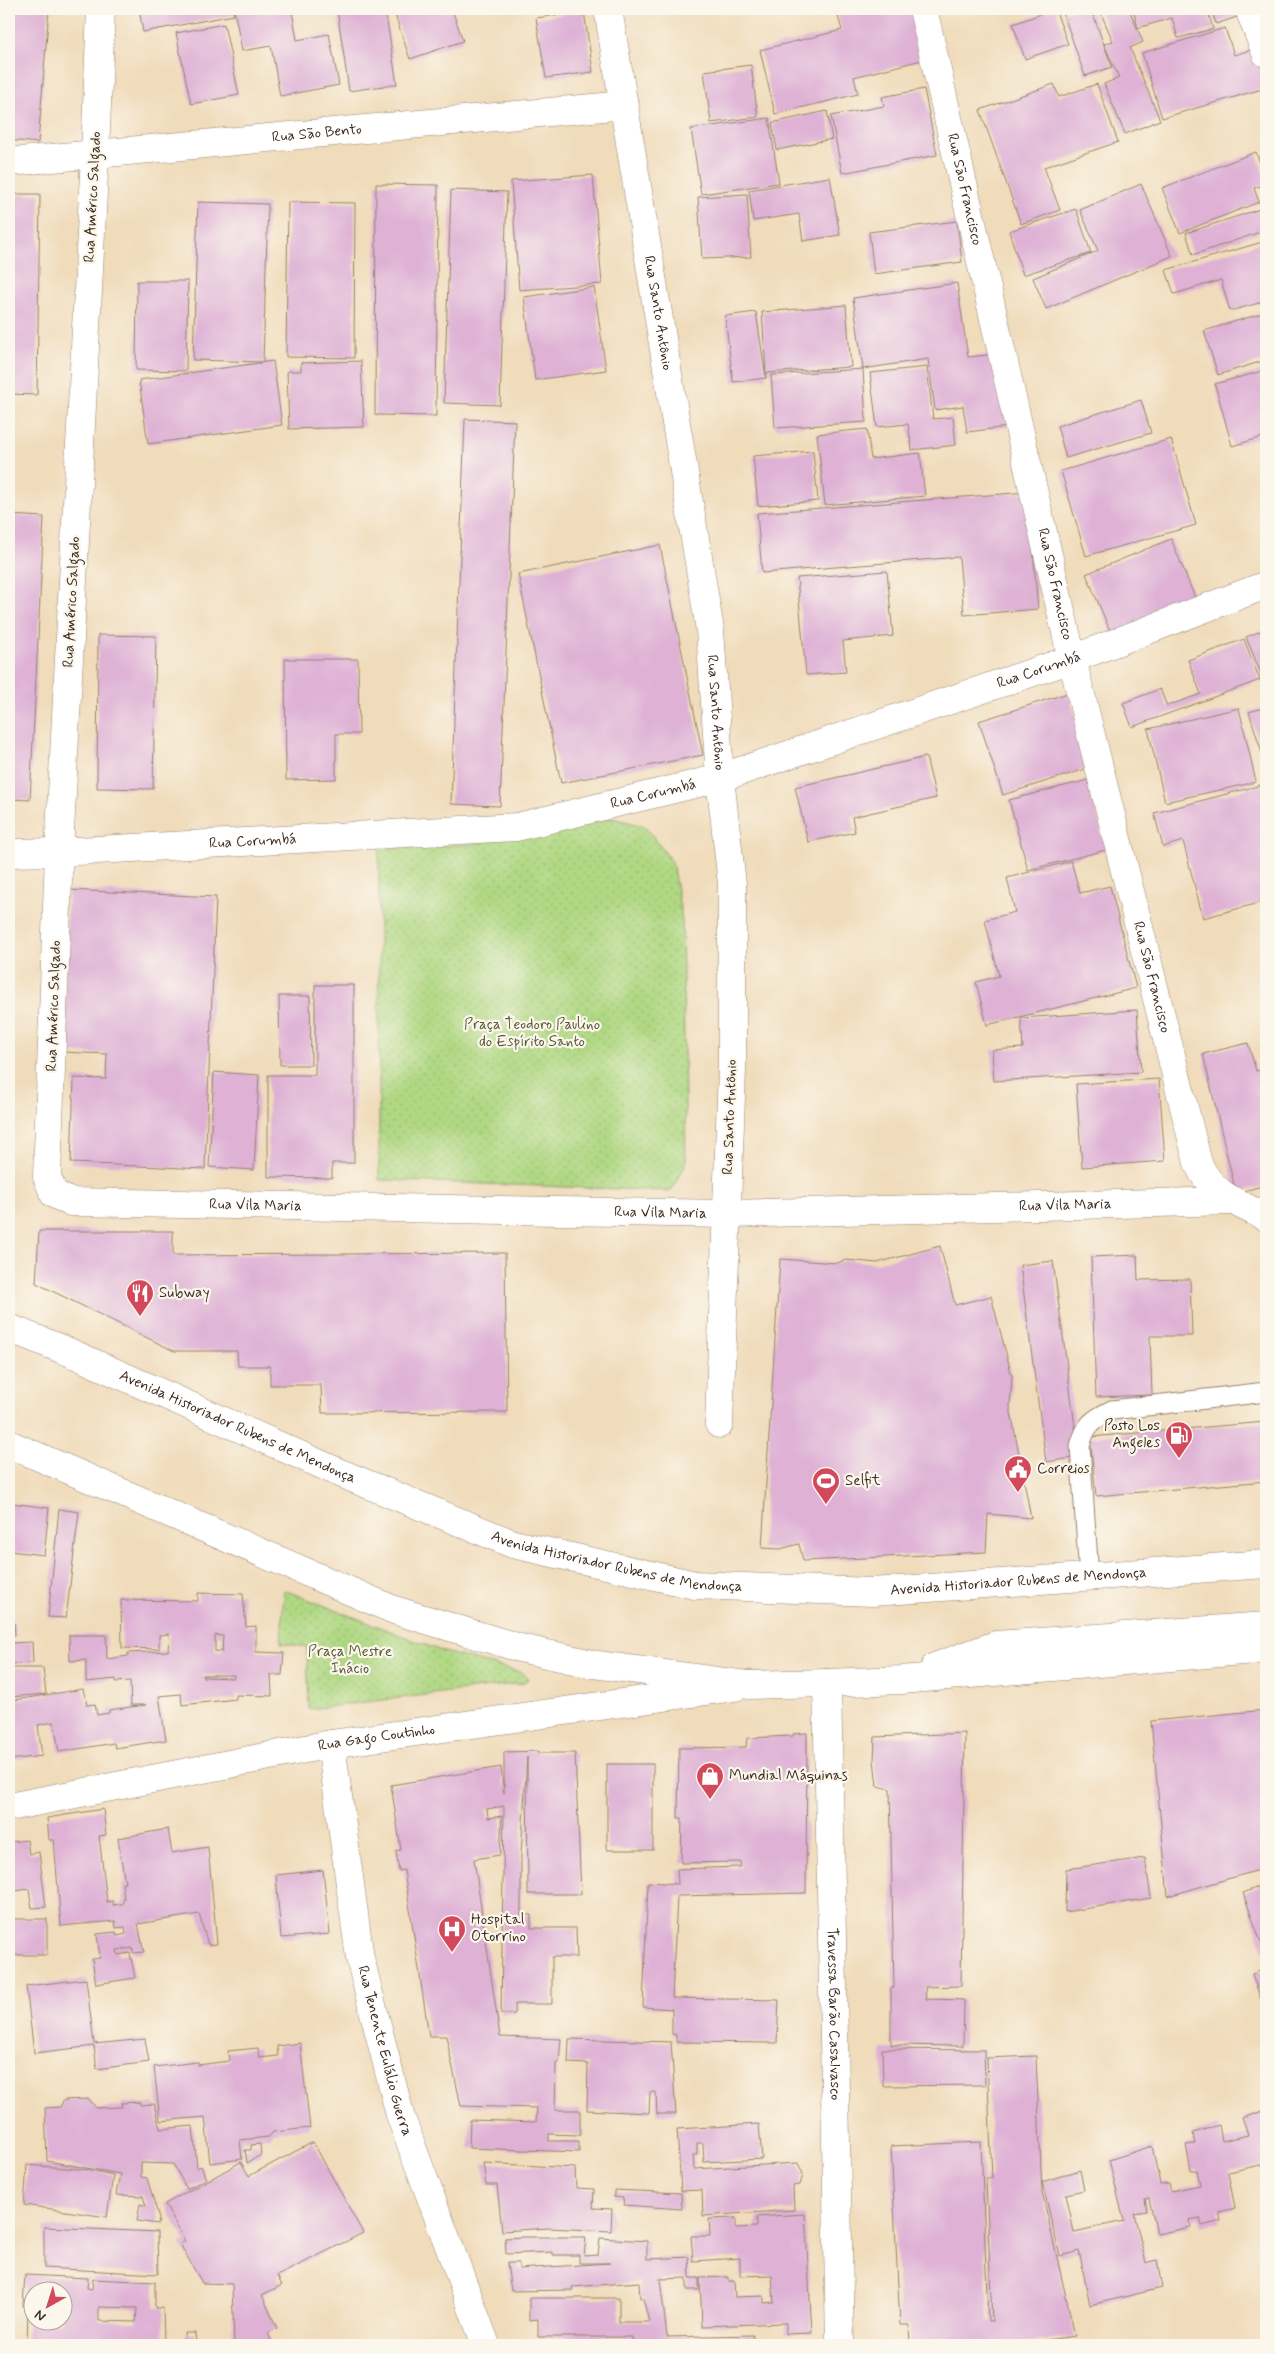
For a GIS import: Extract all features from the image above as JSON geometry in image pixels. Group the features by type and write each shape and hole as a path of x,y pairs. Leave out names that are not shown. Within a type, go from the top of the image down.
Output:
{"street":[{"name":"Rua Américo Salgado","path":"54,1194 47,1177 59,852 101,9"},
{"name":"Rua Santo Antônio","path":"608,9 710,630 720,778 732,884 732,1069 719,1424"},
{"name":"Rua São Francisco","path":"923,9 1072,659 1198,1163 1204,1177 1213,1187 1233,1201"},
{"path":"1249,9 1266,53"},
{"name":"Rua São Bento","path":"9,162 625,105"},
{"name":"Rua Corumbá","path":"9,853 59,852 517,827 720,778 1072,659 1266,585"},
{"name":"Rua Vila Maria","path":"54,1194 70,1202 727,1214 1233,1201 1266,1218"},
{"name":"Avenida Historiador Rubens de Mendonça","path":"9,1328 69,1352 340,1473 512,1544 696,1585 872,1592 1266,1564"},
{"path":"9,1444 394,1610 437,1625 592,1664 748,1685 901,1680 1266,1649"},
{"path":"901,1680 996,1645 1266,1626"},
{"name":"Travessa Barão Casalvasco","path":"827,1683 840,2345"},
{"name":"Rua Gago Coutinho","path":"9,1807 331,1744 748,1685"},
{"name":"Rua Tenente Eulálio Guerra","path":"331,1744 364,1976 400,2115 486,2345"}],"lane":[{"path":"1088,1577 1080,1446 1084,1432 1093,1420 1112,1410 1266,1392"}],"green space":[{"name":"Praça Teodoro Paulino do Espírito Santo","path":"603,816 645,826 672,862 682,920 686,1164 671,1191 379,1180 379,849 471,844"},
{"name":"Praça Mestre Inácio","path":"284,1590 444,1652 523,1673 528,1679 523,1683 309,1709 307,1647 281,1643"}],"building":[{"path":"9,9 49,9 38,143 9,140"},
{"path":"139,9 232,9 234,15 143,32"},
{"path":"234,9 301,9 292,11 297,40 329,34 339,85 280,96 271,46 242,51"},
{"path":"337,9 385,9 397,84 349,91"},
{"path":"393,9 452,9 463,41 410,59"},
{"path":"836,9 917,9 930,58 854,77 858,94 775,114 760,50 842,30"},
{"path":"1055,9 1068,44 1025,59 1013,24"},
{"path":"1077,9 1091,9 1112,67 1085,76 1063,13"},
{"path":"1099,9 1129,9 1143,42 1130,48 1160,120 1125,134 1104,84 1119,78 1104,44 1113,41"},
{"path":"1133,9 1207,9 1213,29 1178,38 1172,18 1138,28"},
{"path":"1211,9 1234,9 1237,17 1216,24"},
{"path":"584,11 593,72 546,78 536,18"},
{"path":"224,24 239,95 191,104 176,33"},
{"path":"1225,28 1234,55 1257,48 1266,78 1266,88 1162,118 1142,53"},
{"path":"751,65 758,117 711,123 704,71"},
{"path":"1054,84 1059,97 1097,84 1118,142 1044,167 1060,210 1021,224 980,110"},
{"path":"924,89 937,155 842,173 831,116 884,106 882,97"},
{"path":"827,111 832,139 777,150 772,123"},
{"path":"769,118 779,183 701,194 691,129"},
{"path":"1256,152 1266,180 1266,184 1254,188 1259,202 1180,233 1162,188"},
{"path":"593,175 602,284 519,290 511,181"},
{"path":"830,177 840,235 803,241 799,214 753,221 749,190"},
{"path":"376,184 438,185 436,416 375,415"},
{"path":"1141,184 1172,256 1046,309 1033,278 1098,251 1080,210"},
{"path":"451,190 507,192 500,405 444,403"},
{"path":"9,194 40,194 37,395 9,394"},
{"path":"747,194 751,257 702,259 698,197"},
{"path":"198,202 268,204 263,362 193,360"},
{"path":"288,202 355,203 354,358 286,357"},
{"path":"1266,207 1266,230 1193,255 1186,233"},
{"path":"1076,209 1091,253 1023,275 1009,231"},
{"path":"957,221 962,262 874,274 869,232"},
{"path":"1266,241 1266,301 1230,311 1221,280 1174,294 1166,270"},
{"path":"137,281 188,281 186,371 136,370"},
{"path":"957,283 968,357 997,354 1008,427 967,432 963,406 935,410 928,359 863,369 853,298"},
{"path":"594,287 606,370 535,380 524,297"},
{"path":"846,305 851,367 766,373 762,312"},
{"path":"756,312 766,378 733,382 725,316"},
{"path":"1266,312 1266,360 1218,375 1204,331"},
{"path":"273,361 282,425 148,444 139,380"},
{"path":"361,361 364,427 289,429 287,371 301,371 301,363"},
{"path":"927,367 933,419 953,417 956,445 912,450 908,424 877,427 870,373"},
{"path":"863,369 866,422 775,428 771,375"},
{"path":"1266,370 1266,436 1232,446 1215,384"},
{"path":"1141,400 1151,433 1066,458 1057,426"},
{"path":"465,419 515,421 500,806 451,804"},
{"path":"867,429 871,459 920,453 925,496 825,505 817,434"},
{"path":"1171,439 1196,525 1086,556 1061,471"},
{"path":"813,451 818,501 758,506 753,456"},
{"path":"1028,492 1038,609 964,615 959,557 762,573 757,513"},
{"path":"9,515 44,517 30,800 9,799"},
{"path":"1171,539 1198,605 1114,640 1086,574"},
{"path":"660,545 703,755 561,783 518,574"},
{"path":"887,571 893,636 843,641 846,672 806,675 797,578"},
{"path":"1266,629 1266,686 1246,637"},
{"path":"98,635 156,636 153,789 97,788"},
{"path":"1244,639 1260,680 1132,727 1123,703 1160,689 1167,706 1201,694 1188,660"},
{"path":"285,659 358,659 359,734 336,734 336,779 286,780"},
{"path":"1068,693 1092,767 1003,795 979,721"},
{"path":"1266,707 1266,755 1263,756 1249,712"},
{"path":"1239,708 1256,782 1165,802 1148,729"},
{"path":"926,757 936,798 852,817 855,832 808,842 795,787"},
{"path":"1088,780 1106,850 1028,870 1009,800"},
{"path":"1265,784 1266,901 1203,918 1183,841 1163,847 1154,813"},
{"path":"1071,861 1080,893 1110,886 1136,988 987,1025 976,982 999,976 985,920 1015,912 1007,878"},
{"path":"68,890 216,897 205,1169 71,1163 74,1078 106,1079 107,1054 62,1052"},
{"path":"315,985 354,985 354,1163 332,1163 332,1178 268,1177 268,1075 315,1075"},
{"path":"279,996 310,996 311,1065 280,1065"},
{"path":"1137,1010 1141,1072 994,1081 992,1050 1023,1048 1021,1018"},
{"path":"1248,1043 1256,1071 1266,1068 1266,1185 1236,1193 1203,1054"},
{"path":"214,1072 259,1075 254,1170 209,1167"},
{"path":"1159,1079 1165,1161 1082,1167 1076,1084"},
{"path":"39,1231 173,1231 173,1255 505,1253 507,1412 322,1413 321,1385 270,1385 270,1366 238,1366 237,1351 174,1351 36,1283"},
{"path":"940,1246 955,1305 991,1296 1012,1376 1010,1407 1031,1518 988,1514 986,1552 803,1561 799,1544 780,1549 762,1548 780,1259 837,1263 846,1260 877,1263"},
{"path":"1137,1255 1138,1280 1190,1279 1192,1336 1150,1336 1152,1395 1096,1397 1091,1257"},
{"path":"1053,1261 1079,1457 1046,1462 1020,1265"},
{"name":"Posto Los Angeles","path":"1266,1422 1266,1481 1096,1496 1090,1437"},
{"path":"11,1503 49,1508 44,1555 9,1551"},
{"path":"59,1509 79,1512 66,1618 48,1617"},
{"path":"198,1593 243,1594 246,1627 256,1626 256,1652 284,1653 282,1675 271,1675 272,1696 236,1695 236,1699 182,1705 181,1694 159,1696 166,1740 115,1748 114,1743 59,1752 54,1722 38,1725 42,1756 9,1760 9,1701 83,1689 87,1705 95,1704 97,1715 109,1713 109,1710 146,1705 131,1705 130,1681 116,1682 116,1679 86,1682 86,1660 70,1661 69,1635 106,1635 107,1659 128,1656 128,1653 168,1651 169,1634 159,1635 159,1649 122,1648 121,1600 198,1601","holes":["215,1635 223,1636 222,1652 215,1651","203,1675 234,1675 234,1678 203,1677"]},
{"path":"9,1622 14,1622 15,1635 9,1635"},
{"path":"32,1642 33,1663 9,1664 9,1643"},
{"path":"9,1668 43,1668 46,1694 9,1697"},
{"path":"1266,1710 1266,1868 1168,1896 1151,1721"},
{"path":"807,1733 806,1893 677,1896 672,1998 779,2000 777,2043 676,2042 676,2035 672,2034 672,2009 643,2007 648,1882 678,1884 677,1869 741,1867 740,1862 681,1863 682,1818 678,1818 679,1748 746,1747 747,1738 793,1736 793,1734"},
{"path":"965,1733 961,1986 925,1987 926,1999 964,2000 963,2046 891,2045 891,1988 894,1988 890,1789 877,1786 874,1760 875,1737"},
{"path":"537,1751 537,1753 575,1753 581,1894 528,1894 527,1757 521,1855 521,1915 531,1915 531,1928 576,1928 577,1957 552,1957 552,2004 515,2004 515,2014 501,2014 504,1806 487,1809 488,1818 502,1816 500,1855 474,1859 500,2037 561,2039 559,2063 556,2063 555,2110 580,2110 580,2135 549,2134 549,2141 579,2141 579,2152 469,2148 470,2120 536,2122 537,2108 461,2106 446,2036 429,2036 404,1870 399,1871 396,1851 401,1850 391,1785 501,1767 504,1793 504,1752"},
{"path":"607,1764 653,1764 653,1850 607,1850"},
{"path":"103,1809 106,1835 99,1836 107,1902 113,1901 113,1905 122,1904 124,1899 122,1883 125,1883 118,1838 168,1829 172,1853 208,1847 217,1944 208,1945 199,1914 138,1924 144,1952 133,1953 133,1948 117,1950 118,1955 130,1953 135,1978 96,1984 92,1959 100,1958 97,1934 116,1932 117,1936 126,1934 125,1927 116,1928 115,1921 61,1926 54,1840 49,1840 47,1818"},
{"path":"27,1840 29,1854 39,1852 46,1907 32,1908 29,1889 9,1892 9,1842"},
{"path":"1145,1858 1151,1898 1065,1912 1066,1869"},
{"path":"323,1870 330,1934 281,1938 276,1875"},
{"path":"1266,1884 1266,1956 1243,1893"},
{"path":"12,1919 47,1919 47,1955 12,1955"},
{"path":"1266,1969 1266,2014 1252,1974"},
{"path":"86,1979 94,2044 145,2039 149,2062 97,2069 94,2046 34,2053 26,1986"},
{"path":"569,2039 671,2042 676,2114 657,2114 656,2092 650,2092 649,2113 587,2110 588,2064 568,2063"},
{"path":"300,2043 310,2128 273,2132 269,2137 240,2140 242,2159 210,2163 205,2117 160,2121 154,2067 198,2062 198,2065 229,2061 228,2051 258,2048 259,2058 278,2056 277,2046"},
{"path":"882,2049 984,2050 985,2085 883,2086"},
{"path":"1036,2056 1042,2192 1075,2336 1018,2344 910,2345 909,2325 900,2325 891,2146 981,2142 988,2321 992,2321 986,2178 992,2178 987,2058"},
{"path":"89,2099 96,2108 122,2107 121,2103 140,2102 140,2105 154,2104 160,2129 193,2126 197,2168 201,2166 206,2179 187,2189 173,2164 141,2163 141,2177 147,2178 159,2218 158,2224 137,2221 140,2204 146,2206 143,2196 116,2195 120,2174 47,2161 45,2108 60,2107 64,2100"},
{"path":"1266,2110 1266,2164 1228,2172 1235,2208 1219,2212 1221,2221 1202,2226 1200,2218 1189,2220 1191,2227 1157,2234 1149,2198 1145,2199 1147,2211 1134,2213 1146,2263 1157,2260 1162,2288 1090,2305 1079,2251 1060,2256 1042,2182 1080,2170 1084,2190 1066,2194 1074,2232 1124,2221 1109,2160 1152,2146 1160,2184 1169,2183 1171,2191 1200,2185 1197,2170 1191,2171 1186,2145 1195,2144 1193,2133 1219,2125 1222,2141 1248,2135 1242,2118"},
{"path":"759,2124 762,2159 704,2162 703,2143 697,2143 697,2155 693,2155 694,2169 798,2163 803,2174 800,2185 793,2186 794,2210 703,2216 702,2190 681,2191 677,2129"},
{"path":"313,2142 363,2233 277,2276 282,2285 262,2295 277,2328 268,2333 273,2345 234,2345 232,2284 202,2283 180,2244 185,2241 165,2204 241,2162 249,2176"},
{"path":"260,2144 261,2155 247,2163 245,2150 251,2150 251,2145"},
{"path":"483,2163 575,2168 576,2188 594,2189 593,2208 612,2209 611,2231 549,2228 502,2231 497,2185 486,2185"},
{"path":"27,2165 91,2170 113,2175 107,2217 24,2205"},
{"path":"614,2190 681,2193 682,2209 624,2205 623,2198 614,2197"},
{"path":"805,2214 812,2333 786,2334 786,2323 702,2326 700,2278 728,2277 728,2281 734,2281 735,2297 764,2296 764,2303 774,2302 772,2275 740,2276 740,2258 693,2261 691,2236 710,2236 709,2219 736,2218 736,2228 757,2227 757,2217"},
{"path":"44,2227 157,2232 158,2274 44,2268"},
{"path":"586,2237 584,2256 598,2255 600,2238 647,2241 647,2259 689,2257 690,2278 699,2278 699,2290 687,2290 687,2278 660,2279 667,2337 753,2335 753,2345 633,2345 632,2337 538,2337 538,2319 529,2320 529,2298 619,2298 619,2322 649,2322 643,2298 640,2298 639,2282 572,2287 573,2290 511,2291 507,2263 519,2263 519,2269 610,2263 579,2263 579,2255 553,2255 553,2252 506,2254 505,2238"},
{"path":"25,2275 88,2278 87,2288 92,2289 93,2279 155,2282 155,2308 163,2308 164,2345 27,2345 27,2332 72,2332 72,2282 25,2282","holes":["99,2307 137,2308 136,2322 99,2321"]},
{"path":"185,2333 195,2333 196,2345 186,2345"}],"place":[{"name":"Subway","path":"140,1317"},
{"name":"Posto Los Angeles","path":"1179,1459"},
{"name":"Correios","path":"1018,1493"},
{"name":"Selfit","path":"826,1505"},
{"name":"Mundial Máquinas","path":"710,1800"},
{"name":"Hospital Otorrino","path":"452,1953"}]}
